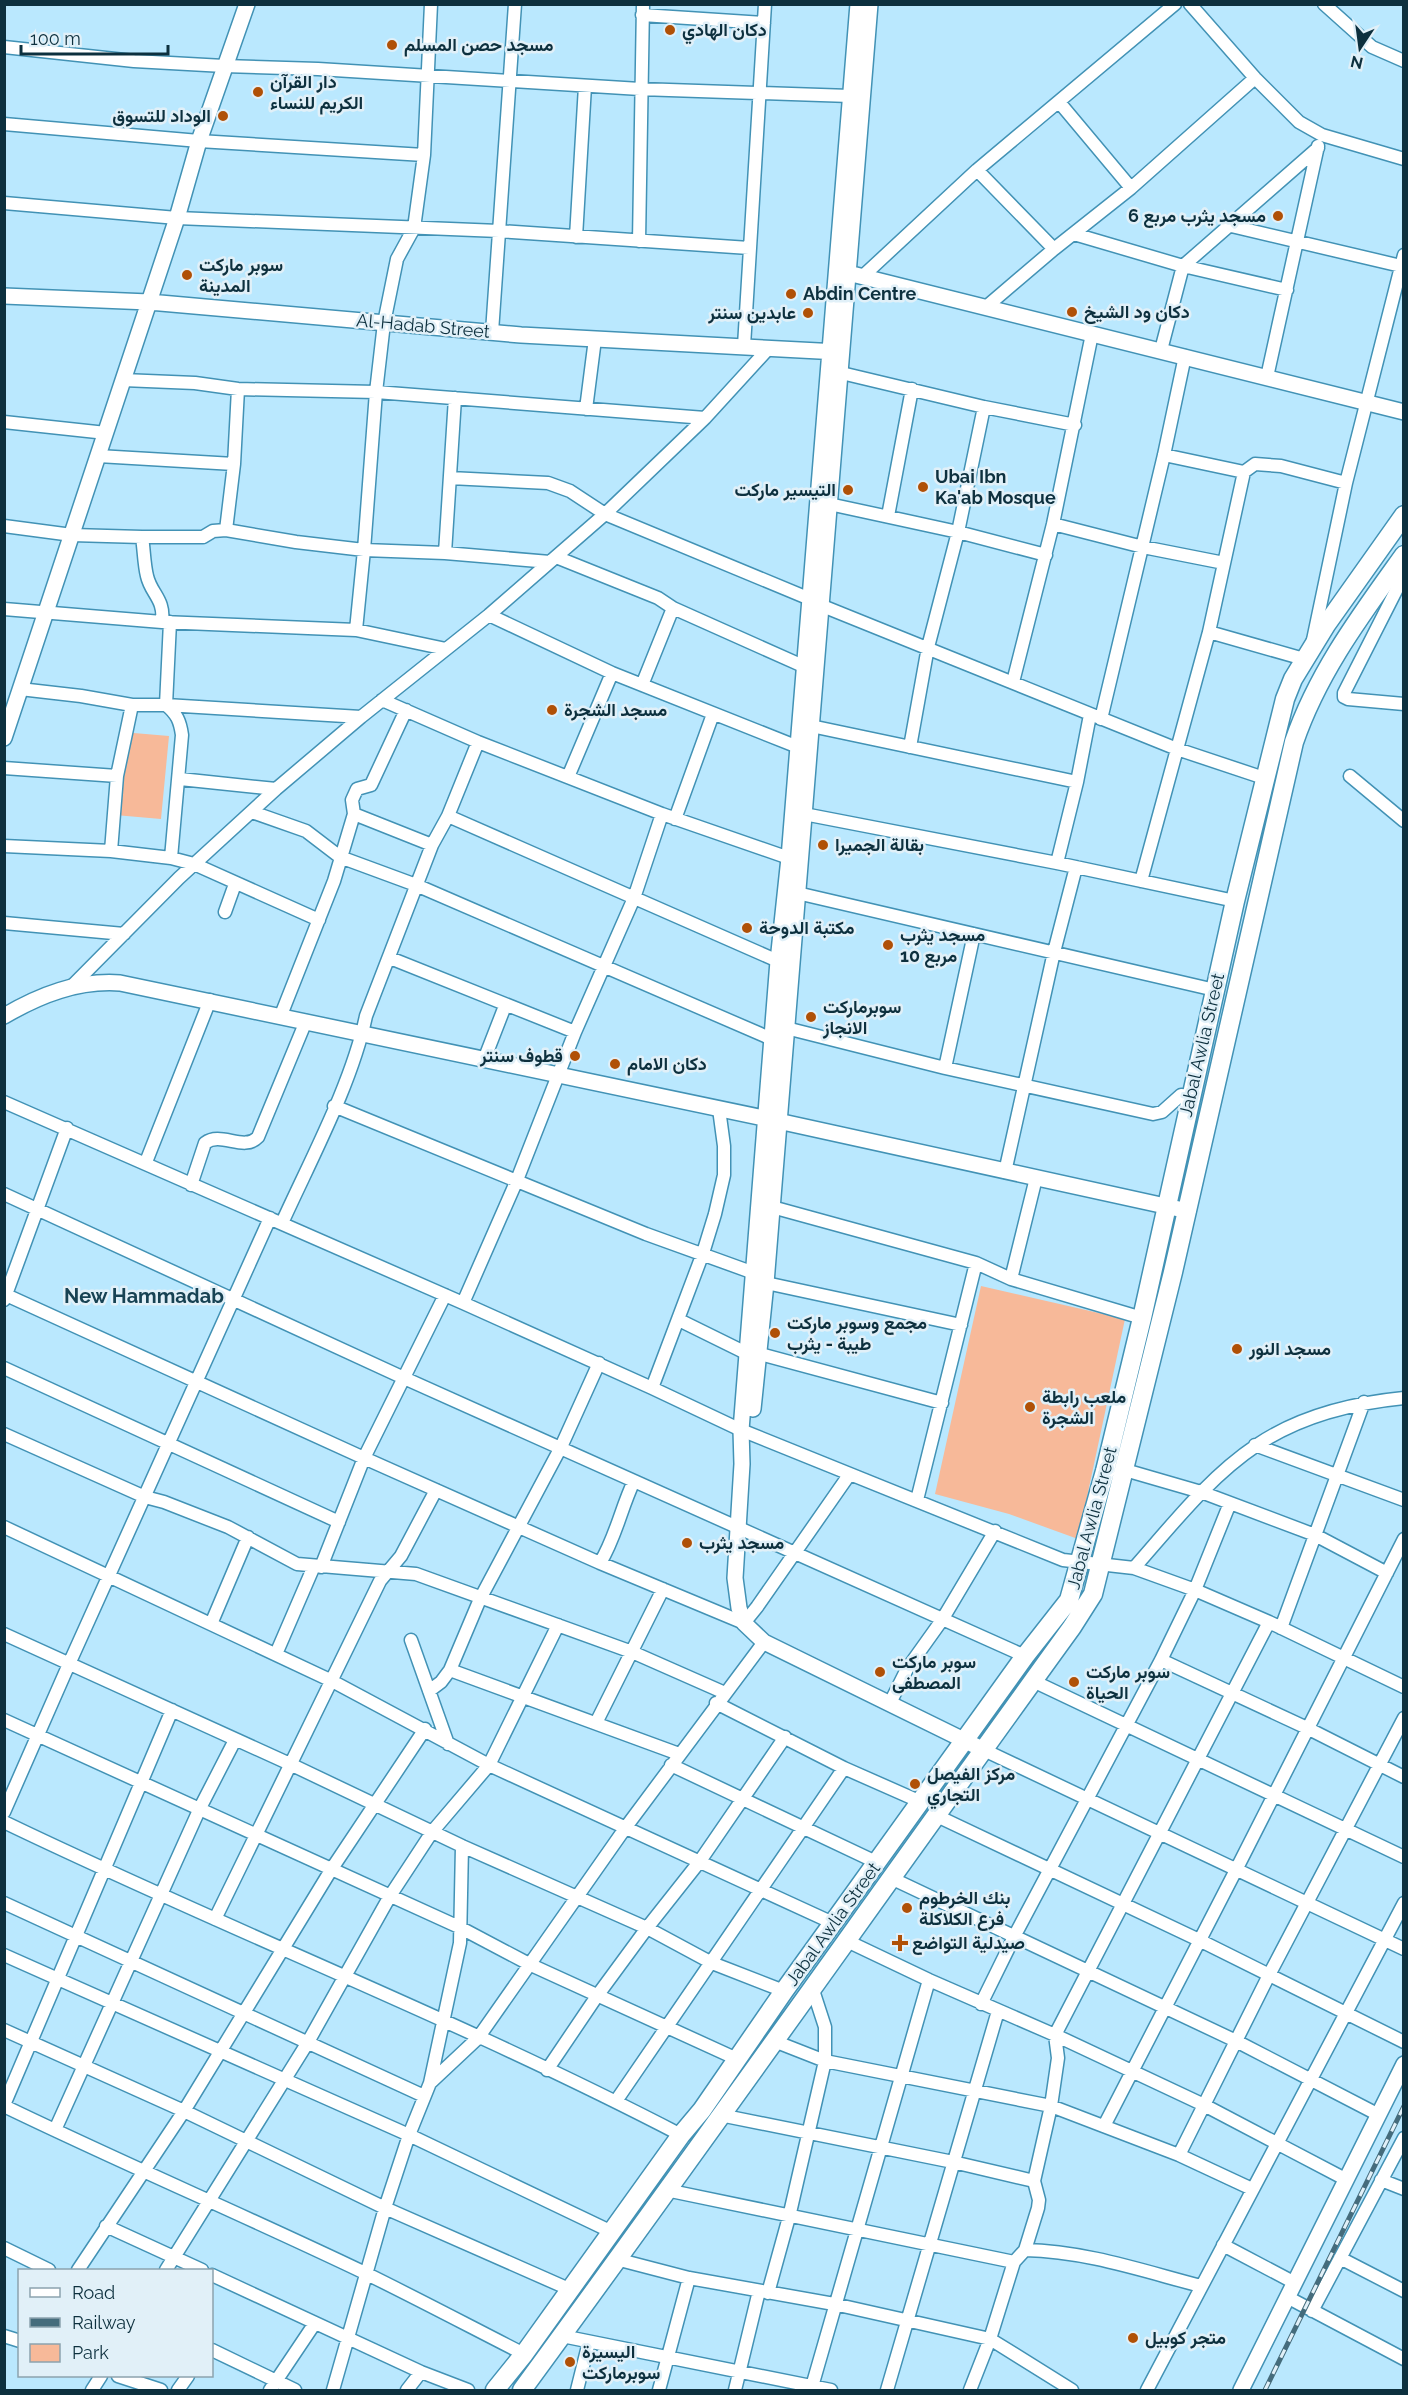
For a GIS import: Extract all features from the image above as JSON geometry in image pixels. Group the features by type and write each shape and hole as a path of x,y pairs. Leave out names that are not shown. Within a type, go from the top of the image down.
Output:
{"main road":[{"name":"Jabal Awlia Street","path":"495,2391 681,2135 702,2110 784,1991 964,1740 1069,1600 1106,1471 1235,901 1285,699 1326,625 1404,515"},
{"name":"Jabal Awlia Street","path":"522,2391 1034,1681 1096,1588 1188,1211 1294,742 1312,693 1327,666 1404,555"}],"street":[{"path":"4,738 13,697 72,535 177,218 198,141 247,4"},
{"path":"356,630 384,323 397,259 414,228 424,155 431,5 425,4"},
{"path":"492,332 515,4"},
{"path":"744,346 765,4"},
{"path":"760,1278 772,1207 772,1039 789,858 803,666 815,602 828,504 850,96 858,4"},
{"path":"842,271 870,4"},
{"path":"863,276 977,170 1175,4"},
{"path":"1190,4 1255,78 1299,122 1322,135 1404,159"},
{"path":"1324,4 1372,47 1404,61"},
{"path":"639,241 643,10 764,23"},
{"path":"4,47 134,61 318,69 640,89 850,96"},
{"path":"986,307 1131,188 1255,78"},
{"path":"576,237 585,86"},
{"path":"1059,102 1131,188"},
{"path":"4,124 198,141 424,155"},
{"path":"1267,377 1322,135"},
{"path":"1161,350 1183,266 1318,147"},
{"path":"977,170 1054,249"},
{"path":"4,203 177,218 499,231 749,248"},
{"path":"1209,632 1307,656 1346,483 1368,404 1402,261 1297,242 1227,225"},
{"path":"1074,234 1183,266 1287,290"},
{"path":"842,271 1404,412"},
{"name":"Al-Hadab Street","path":"4,296 149,303 595,339 836,352"},
{"path":"1013,682 1046,555 1075,425 1092,334"},
{"path":"586,409 595,339"},
{"path":"71,987 194,864 276,789 361,717 489,615 605,514 705,418 769,348"},
{"path":"1056,863 1143,546 1185,356"},
{"path":"835,371 1075,425"},
{"path":"744,1623 739,1608 735,1578 742,1464 754,1354 772,1120 786,1028 811,726 815,602 835,371"},
{"path":"123,380 195,383 238,389 376,392 705,418"},
{"path":"226,530 234,464 238,389"},
{"path":"888,516 912,389"},
{"path":"445,553 455,399"},
{"path":"910,747 928,647 958,532 984,406"},
{"path":"4,422 106,433"},
{"path":"1164,455 1244,472"},
{"path":"98,456 234,464"},
{"path":"1141,881 1209,632 1244,472 1248,467 1256,464 1281,466 1346,483"},
{"path":"450,478 548,483 570,491 605,514 815,602 1095,717 1177,749 1264,778"},
{"path":"828,504 958,532 1046,555"},
{"path":"1053,524 1224,563"},
{"path":"4,526 72,535 142,537 203,537 213,531 226,530 296,542 364,550 553,559 658,598 673,608 803,666"},
{"path":"142,537 147,579 159,601 166,622 166,705"},
{"path":"1404,575 1344,697 1404,704"},
{"path":"642,685 673,608"},
{"path":"4,609 166,622 356,630 446,649"},
{"path":"489,615 612,673 798,747"},
{"path":"568,777 612,673"},
{"path":"13,697 81,696 132,705 361,717"},
{"path":"382,700 478,742 662,814 789,858"},
{"path":"111,851 117,776 132,705"},
{"path":"166,705 176,713 182,735 180,779 171,858"},
{"path":"280,1015 334,881 354,814 352,801 357,789 372,785 406,710"},
{"path":"675,819 713,714"},
{"path":"811,726 1077,782"},
{"path":"282,1222 334,1106 363,1034 366,1016 416,885 432,845 448,816 478,742"},
{"path":"4,768 117,776"},
{"path":"1350,776 1404,821"},
{"path":"180,779 276,789"},
{"path":"252,812 306,831 340,856 416,885 772,1039"},
{"path":"354,814 432,845"},
{"path":"463,1303 517,1180 575,1032 634,898 662,814"},
{"path":"804,814 1076,867 1235,901"},
{"path":"448,816 778,962"},
{"path":"4,846 111,851 171,858 194,864 318,920"},
{"path":"1005,1172 1054,952 1076,867"},
{"path":"225,912 235,884"},
{"path":"797,893 1215,990"},
{"path":"4,923 124,933"},
{"path":"945,1068 974,934"},
{"path":"390,958 505,1006 575,1032"},
{"path":"4,1016 44,996 71,987 97,982 120,983 210,1000 1188,1211"},
{"path":"146,1162 210,1000"},
{"path":"484,1060 505,1006"},
{"path":"191,1185 205,1143 209,1140 247,1143 258,1137 306,1021"},
{"path":"786,1028 945,1068 1153,1114 1162,1112 1180,1095 1191,1096"},
{"path":"4,1102 146,1162 191,1185 282,1222 746,1432 1063,1560 1134,1568 1195,1590 1269,1622 1404,1687"},
{"path":"334,1106 646,1234 703,1253 760,1278 961,1325"},
{"path":"652,1388 703,1253 724,1175 724,1146 719,1109"},
{"path":"67,1128 5,1296 198,1380 364,1458 600,1563 744,1623 764,1642 984,1750 1404,1950"},
{"path":"1011,1279 1036,1178"},
{"path":"4,1194 404,1378 1025,1656"},
{"path":"772,1207 976,1263 1011,1279 1142,1318"},
{"path":"4,1812 270,1218"},
{"path":"917,1500 976,1263"},
{"path":"276,1654 339,1522 364,1458 445,1295"},
{"path":"679,1320 754,1354 942,1403"},
{"path":"429,1691 441,1682 450,1670 480,1599 561,1447 599,1364"},
{"path":"4,1368 339,1522"},
{"path":"1134,1568 1202,1492 1256,1445 1288,1427 1364,1402 1404,1398"},
{"path":"1281,1628 1364,1402"},
{"path":"4,1434 145,1497 181,1508 248,1537 288,1561 318,1567 388,1570 416,1574 632,1652 724,1693"},
{"path":"1256,1445 1404,1500"},
{"path":"1125,1470 1202,1492 1315,1535 1387,1573"},
{"path":"744,1623 758,1607 849,1475"},
{"path":"600,1563 608,1550 624,1502 634,1481"},
{"path":"215,1919 381,1581 401,1556 436,1490"},
{"path":"981,2004 1015,1935 1161,1660 1195,1590 1230,1503"},
{"path":"4,1527 332,1681 489,1765 833,1923"},
{"path":"890,1703 907,1669 942,1620 995,1531"},
{"path":"211,1624 248,1537"},
{"path":"1104,2126 1404,1539"},
{"path":"596,1723 663,1589"},
{"path":"970,2391 990,2339 1014,2262 1025,2250 1039,2200 1034,2181 1051,2106 1058,2058 1055,2035 1269,1622"},
{"path":"167,2269 308,2042 390,1896 432,1832 489,1765 558,1625"},
{"path":"4,1634 290,1764 462,1846 647,1928 712,1963 784,1991"},
{"path":"411,1640 448,1744"},
{"path":"430,2083 478,2038 626,1827 716,1703 764,1642"},
{"path":"1161,1660 1307,1728 1404,1777"},
{"path":"450,1670 679,1754"},
{"path":"1034,1681 1404,1857"},
{"path":"716,1703 844,1768 921,1803"},
{"path":"172,1710 4,2105 143,2172 366,2274 524,2354"},
{"path":"1179,2156 1269,1975 1404,1718"},
{"path":"4,1720 459,1927 531,1965 737,2059"},
{"path":"79,2269 184,2111 331,1870 425,1729"},
{"path":"547,2070 597,1996 700,1861 785,1737"},
{"path":"55,2130 200,1808 235,1740"},
{"path":"671,1765 878,1863"},
{"path":"616,2101 844,1768"},
{"path":"937,1816 1199,1940 1404,2042"},
{"path":"4,1822 161,1896 442,2020 616,2101 681,2135"},
{"path":"333,2391 385,2208 409,2135 430,2083 460,1943 462,1846"},
{"path":"893,1878 1236,2041 1379,2115"},
{"path":"4,1903 424,2096"},
{"path":"1147,2391 1200,2286 1404,1903"},
{"path":"847,1941 1204,2105 1347,2180"},
{"path":"4,1955 409,2135 612,2232"},
{"path":"812,2389 834,2304 928,1980"},
{"path":"735,2391 789,2217 825,2061 825,2027 812,1987"},
{"path":"887,2391 998,2011"},
{"path":"4,2030 184,2111 385,2208 569,2289"},
{"path":"774,2041 825,2061 975,2089 1051,2106 1179,2156 1252,2189"},
{"path":"1241,2391 1404,2064"},
{"path":"720,2115 808,2135 953,2162 1034,2181"},
{"path":"1312,2311 1404,2138"},
{"path":"1381,2180 1404,2189"},
{"path":"666,2190 1014,2262"},
{"path":"106,2226 198,2269"},
{"path":"1223,2245 1295,2283"},
{"path":"4,2248 45,2269"},
{"path":"1025,2250 1041,2250 1096,2259 1200,2286"},
{"path":"1340,2258 1404,2291"},
{"path":"616,2259 689,2278 834,2304 990,2339 1072,2391"},
{"path":"213,2275 421,2372 468,2391"},
{"path":"659,2391 689,2278"},
{"path":"1287,2297 1404,2360"},
{"path":"273,2386 315,2323"},
{"path":"562,2336 812,2389 831,2391"},
{"path":"577,2391 589,2342"},
{"path":"213,2351 273,2386 295,2391"},
{"path":"407,2391 421,2372"},
{"path":"92,2391 100,2377"},
{"path":"121,2377 160,2391"},
{"path":"178,2391 187,2377"}],"green space":[{"path":"122,732 169,736 161,819 115,815"},
{"name":"ملعب رابطة الشجرة","path":"981,1286 1125,1319 1078,1539 1009,1514 935,1494"}],"railway":[{"path":"1265,2390 1404,2106"}],"place":[{"name":"دكان الهادي","path":"670,30"},
{"name":"مسجد حصن المسلم","path":"392,45"},
{"name":"دار القرآن الكريم للنساء","path":"258,92"},
{"name":"الوداد للتسوق","path":"223,116"},
{"name":"مسجد يثرب مربع 6","path":"1278,216"},
{"name":"سوبر ماركت المدينة","path":"187,275"},
{"name":"Abdin Centre","path":"791,294"},
{"name":"دكان ود الشيخ","path":"1072,312"},
{"name":"عابدين سنتر","path":"808,313"},
{"name":"Ubai Ibn Ka'ab Mosque","path":"923,487"},
{"name":"التيسير ماركت","path":"848,490"},
{"name":"مسجد الشجرة","path":"552,710"},
{"name":"بقالة الجميرا","path":"823,845"},
{"name":"مكتبة الدوحة","path":"747,928"},
{"name":"مسجد يثرب مربع 10","path":"888,945"},
{"name":"سوبرماركت الانجاز","path":"811,1017"},
{"name":"قطوف سنتر","path":"575,1056"},
{"name":"دكان الامام","path":"615,1064"},
{"name":"مجمع وسوبر ماركت طيبة - يثرب","path":"775,1333"},
{"name":"مسجد النور","path":"1237,1349"},
{"name":"ملعب رابطة الشجرة","path":"1030,1407"},
{"name":"مسجد يثرب","path":"687,1543"},
{"name":"سوبر ماركت المصطفى","path":"880,1672"},
{"name":"سوبر ماركت الحياة","path":"1074,1682"},
{"name":"مركز الفيصل التجاري","path":"915,1784"},
{"name":"بنك الخرطوم فرع الكلاكلة","path":"907,1908"},
{"name":"صيدلية التواضع","path":"900,1943"},
{"name":"متجر كوبيل","path":"1133,2338"},
{"name":"اليسيرة سوبرماركت","path":"570,2362"}],"district":[{"name":"New Hammadab","path":"144,1296"}]}
